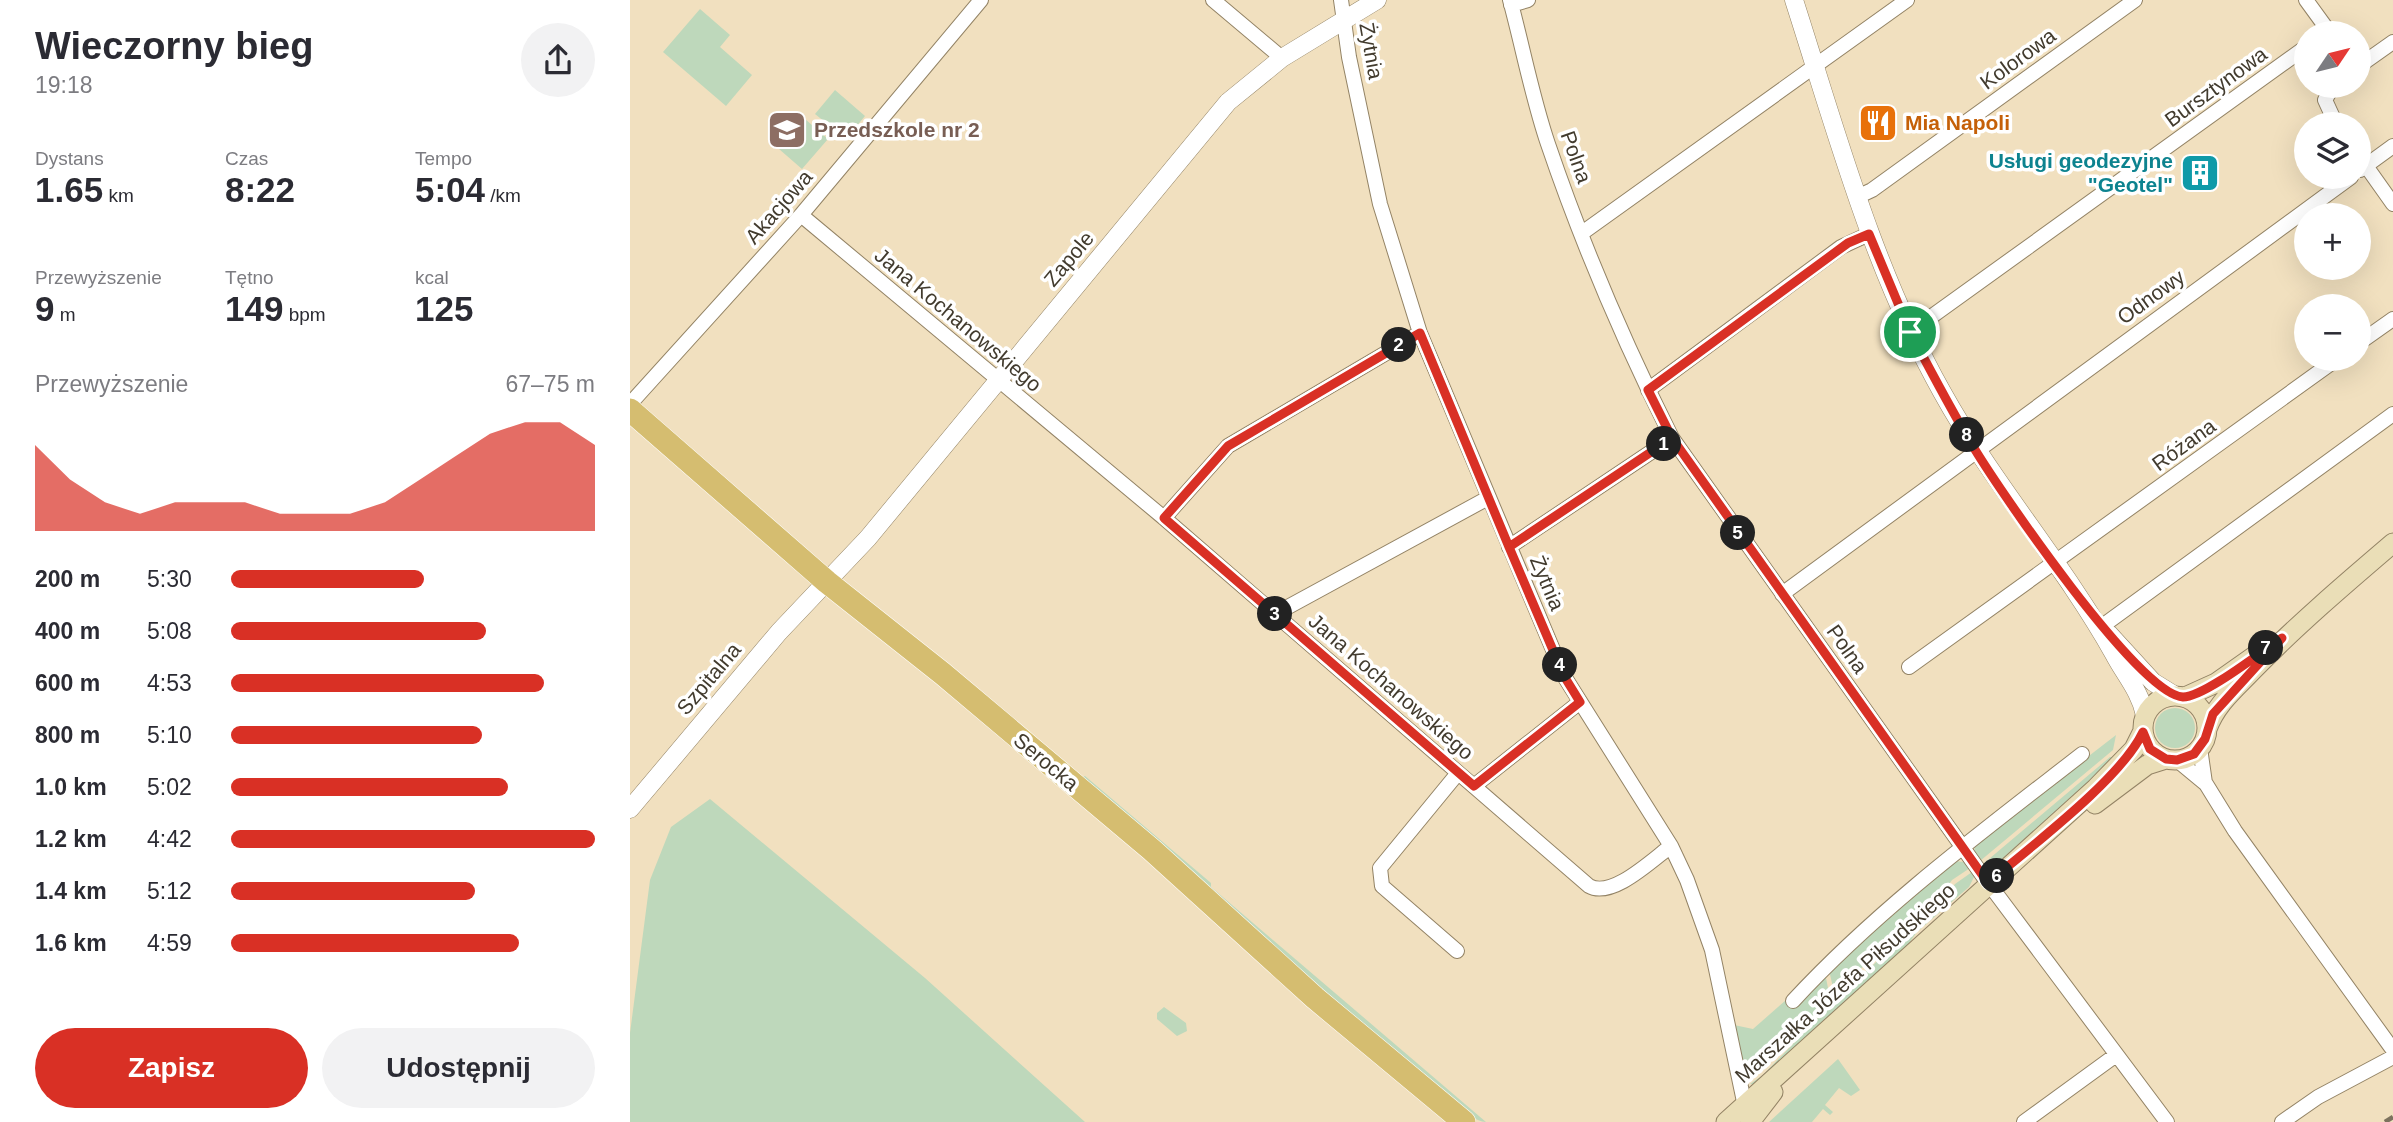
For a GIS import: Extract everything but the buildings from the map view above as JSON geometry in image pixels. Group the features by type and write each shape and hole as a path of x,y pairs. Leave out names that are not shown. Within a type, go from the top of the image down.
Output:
{"main road":[{"name":"Serocka","path":"630,410 827,582 1143,842 1306,990 1462,1121"},
{"path":"2282,638 2216,683 2157,701 2144,723 2150,749 2171,760 2194,754 2200,748 2213,714 2227,696 2282,638 2393,542"},
{"path":"2179,696 2201,709 2207,729"},
{"name":"Marszałka Józefa Piłsudskiego","path":"1726,1122 1747,1116 1992,888 2134,749 2144,723"},
{"name":"Marszałka Józefa Piłsudskiego","path":"1992,888 2134,773 2154,761 2171,760"}],"street":[{"name":"Akacjowa","path":"630,404 801,215 981,0"},
{"path":"1213,0 1282,58"},
{"name":"Żytnia","path":"1341,0 1380,204 1420,333 1564,676 1671,846 1697,904 1712,950 1747,1116"},
{"name":"Zapole","path":"827,582 998,381 1228,102 1282,58 1377,0"},
{"path":"1511,2 1528,0"},
{"path":"1794,0 1869,234 1910,332 1975,450 2101,627 2138,693 2144,723"},
{"path":"1581,233 1907,0"},
{"name":"Kolorowa","path":"1857,197 1872,190 2135,0"},
{"path":"2306,0 2320,21"},
{"name":"Polna","path":"1511,2 1547,142 1581,233 1648,390 1672,438 1962,847 2167,1122"},
{"path":"2371,58 2393,42"},
{"name":"Bursztynowa","path":"1910,332 2294,56"},
{"path":"2371,158 2393,146"},
{"path":"2371,176 2393,204"},
{"name":"Odnowy","path":"1782,594 2334,189"},
{"name":"Jana Kochanowskiego","path":"801,215 1164,518 1596,890 1614,887 1671,846"},
{"path":"1648,390 1841,247 1869,234"},
{"path":"2371,334 2393,318"},
{"path":"1164,518 1228,446 1420,333"},
{"name":"Różana","path":"1909,667 2320,371"},
{"path":"2101,627 2393,414"},
{"path":"1509,547 1672,438"},
{"path":"1275,614 1488,498"},
{"name":"Szpitalna","path":"630,810 779,632 827,582"},
{"path":"2101,627 2153,682 2179,696"},
{"path":"1474,786 1580,702"},
{"path":"2200,748 2206,784 2235,831 2393,1050"},
{"path":"1793,1001 1825,966 1962,847 2082,754"},
{"path":"2171,760 2206,784"},
{"path":"1457,951 1382,886 1380,868 1458,773"},
{"path":"2024,1122 2116,1055"},
{"path":"2282,1122 2318,1097 2393,1057"}],"green space":[{"path":"700,9 730,35 720,47 752,75 726,106 663,52"},
{"path":"835,90 865,116 846,139 815,114"},
{"path":"805,119 828,139 802,169 779,149"},
{"path":"2175,708 2183,709 2189,714 2194,720 2194,736 2189,742 2183,747 2175,748 2167,747 2161,742 2156,736 2155,728 2156,720 2161,714 2167,709"},
{"path":"2116,735 2113,750 1980,861 1974,855 1975,844"},
{"path":"2113,757 2063,814 2032,832 1996,864 1983,864"},
{"path":"1085,776 1486,1122 1468,1114 1445,1097 1081,778"},
{"path":"710,799 925,978 1085,1122 630,1122 630,1033 650,880 671,827"},
{"path":"1955,861 1964,862 1970,868 1952,880 1934,905 1834,992 1829,970"},
{"path":"1972,872 1974,877 1969,887 1917,932 1898,958 1757,1085 1750,1084 1763,1075 1842,993 1936,908 1955,884"},
{"path":"1825,973 1830,998 1759,1072 1744,1074 1734,1025 1753,1029 1786,1000 1795,1008"},
{"path":"1164,1007 1186,1023 1187,1031 1177,1036 1157,1019 1157,1013"},
{"path":"1838,1059 1860,1090 1851,1096 1839,1088 1825,1105 1833,1112 1830,1115 1823,1109 1812,1122 1769,1122"}],"railway":[{"path":"2385,1122 2393,1117"}],"place":[{"name":"Mia Napoli","path":"1878,123"},
{"name":"Przedszkole nr 2","path":"787,130"},
{"name":"Usługi geodezyjne \"Geotel\"","path":"2200,173"}],"route":[{"path":"1910,332 1869,234 1848,243 1648,390 1672,438 1509,547 1420,333 1228,446 1164,518 1474,786 1580,702 1564,676 1509,547 1591,492 1672,438 1988,883 2096,788 2134,749 2143,732 2150,749 2166,759 2177,760 2194,754 2205,739 2213,714 2282,638 2196,694 2185,697 2161,689 2101,627 2055,564 1975,450 1910,332"}]}
